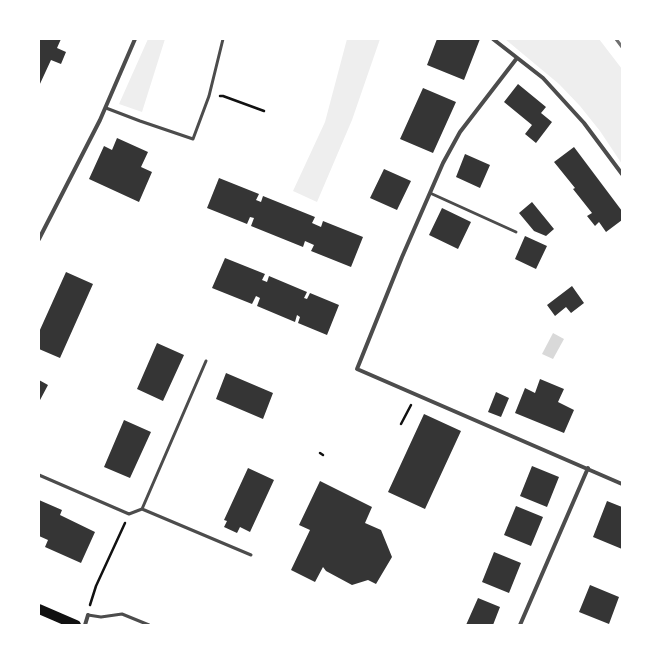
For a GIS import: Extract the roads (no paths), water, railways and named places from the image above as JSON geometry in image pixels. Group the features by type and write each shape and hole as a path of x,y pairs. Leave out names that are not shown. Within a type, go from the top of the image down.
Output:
{"main road":[{"path":"39,609 76,625"}],"street":[{"path":"39,240 106,108 136,39"},
{"path":"493,39 543,78 584,123 622,174"},
{"path":"517,58 460,132 443,163 402,257 357,369 622,484"},
{"path":"520,625 588,468"},
{"path":"85,625 88,615"}],"lane":[{"path":"106,108 193,139 209,96 223,39"},
{"path":"430,193 516,232"},
{"path":"142,509 206,361"},
{"path":"39,475 129,514 142,509 251,556"},
{"path":"88,615 101,617 122,614 149,625"}],"railway":[{"path":"616,39 622,47"}]}
